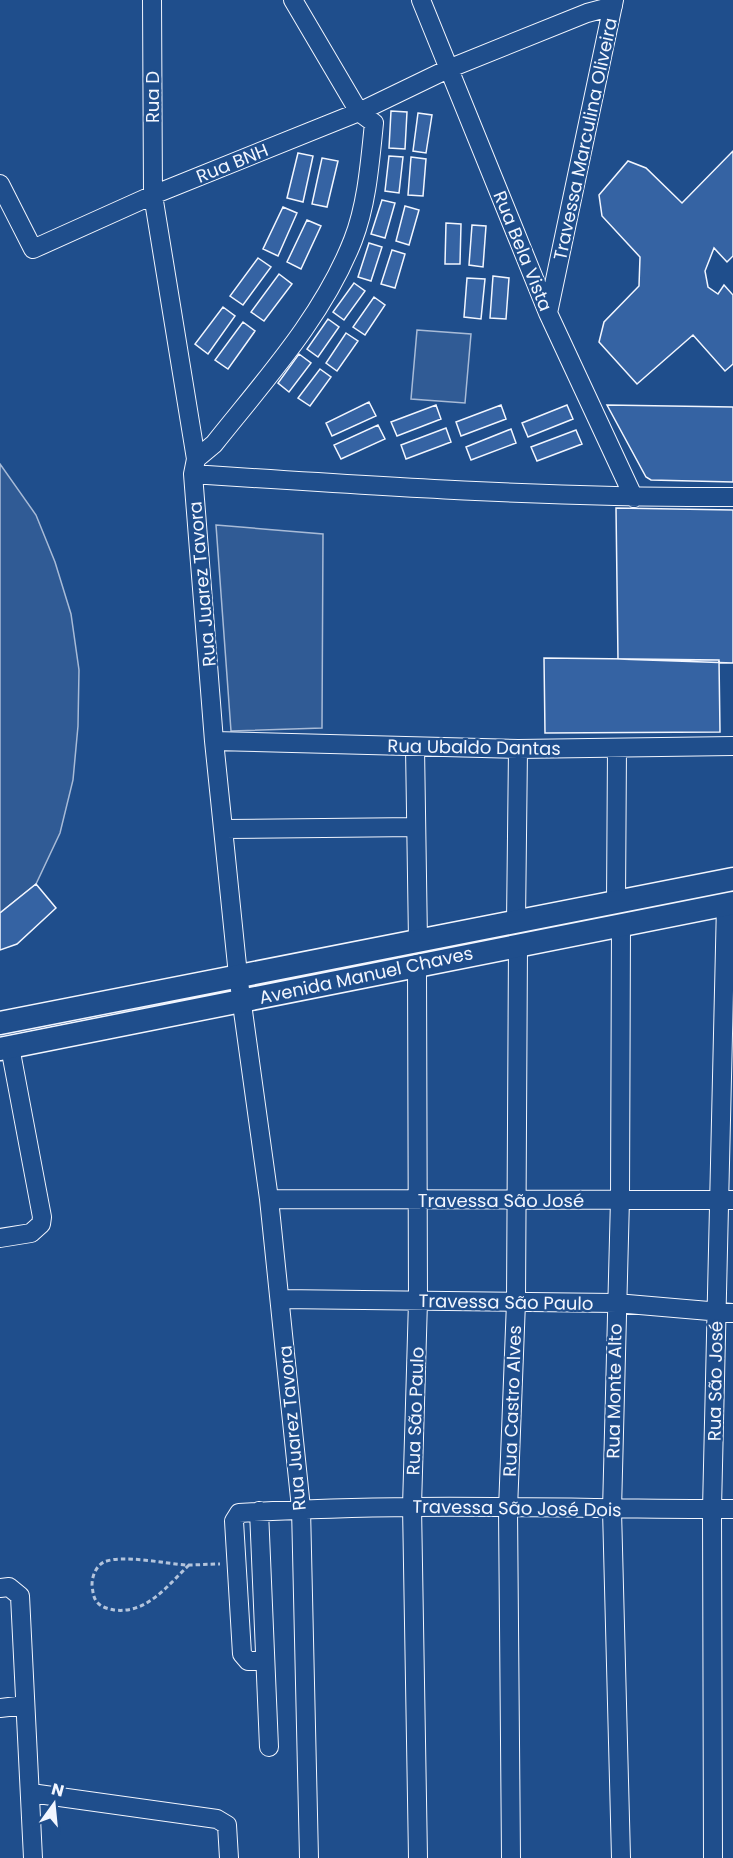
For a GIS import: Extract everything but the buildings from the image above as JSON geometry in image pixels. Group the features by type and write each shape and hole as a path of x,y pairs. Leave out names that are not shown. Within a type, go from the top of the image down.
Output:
{"main road":[{"name":"Avenida Manuel Chaves","path":"619,914 733,879"},
{"name":"Avenida Manuel Chaves","path":"5,1048 417,964 517,934 619,914 730,903"},
{"name":"Avenida Manuel Chaves","path":"0,1023 418,941 517,934"}],"street":[{"name":"Rua D","path":"152,0 153,195"},
{"path":"194,466 260,386 312,316 343,263 354,238 361,210 374,123 359,112 293,0"},
{"name":"Rua Bela Vista","path":"421,0 548,313 634,498"},
{"name":"Rua BNH","path":"0,184 33,249 153,195 359,112 584,6 613,3"},
{"name":"Travessa Marculina Oliveira","path":"548,313 613,3"},
{"name":"Rua Juarez Tavora","path":"153,195 194,466 214,741 225,829 238,975 269,1200 301,1508 309,1858"},
{"path":"194,466 426,490 634,498 733,497"},
{"name":"Rua Ubaldo Dantas","path":"214,741 518,748 733,746"},
{"path":"415,747 418,941"},
{"name":"Rua Castro Alves","path":"512,1858 508,1509 516,1302 518,748"},
{"name":"Rua Monte Alto","path":"616,748 620,1199 612,1510 621,1858"},
{"path":"225,829 416,827"},
{"name":"Rua São José","path":"713,1858 712,1509 725,1312 730,903"},
{"name":"Rua São Paulo","path":"417,964 418,1301 412,1506 418,1858"},
{"path":"0,1238 31,1233 41,1224 42,1217 5,1048"},
{"name":"Travessa São José","path":"269,1200 726,1200"},
{"name":"Travessa São Paulo","path":"280,1299 616,1303 725,1312"},
{"name":"Travessa São José Dois","path":"237,1563 234,1521 239,1513 301,1508 412,1506 612,1510 733,1509"},
{"path":"259,1511 268,1747"},
{"path":"237,1563 242,1654 248,1661 265,1661"},
{"path":"7,1589 20,1596 33,1858"},
{"path":"0,1708 25,1706"},
{"path":"31,1793 217,1819 227,1825 229,1858"}],"path":[{"path":"189,1565 148,1604 136,1609 126,1611 108,1609 99,1604 93,1596 92,1578 96,1569 104,1562 116,1560 189,1565 237,1563"}],"shaded area":[{"path":"417,330 471,334 465,403 411,399"},
{"path":"0,464 36,515 55,562 71,614 79,670 78,726 73,780 60,833 36,884 0,913"},
{"path":"216,525 323,534 322,728 231,731"}]}
